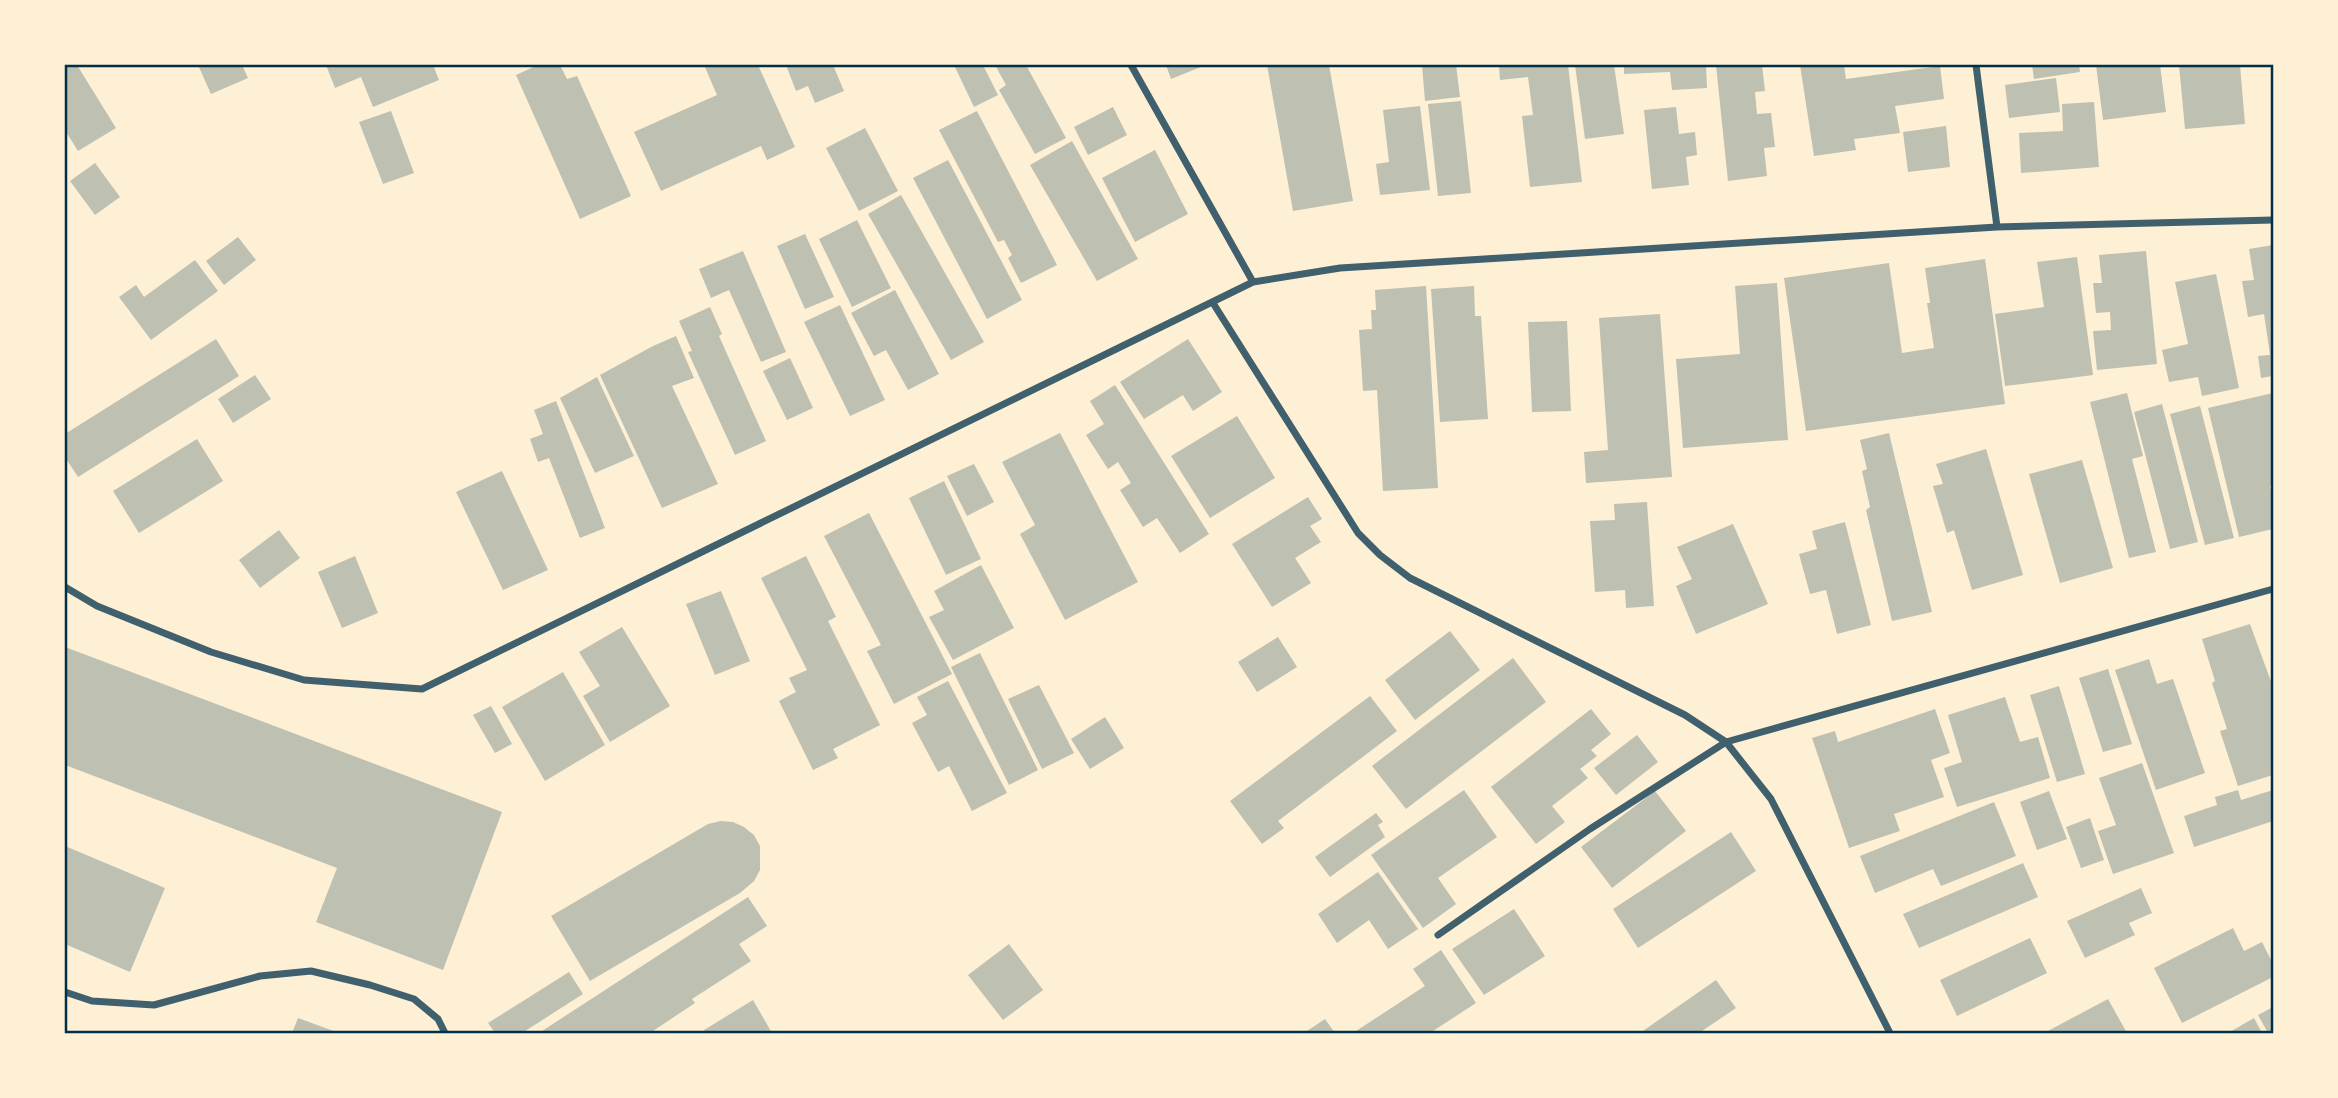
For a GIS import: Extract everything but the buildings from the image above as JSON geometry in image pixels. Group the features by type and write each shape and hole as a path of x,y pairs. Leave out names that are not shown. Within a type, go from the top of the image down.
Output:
{"street":[{"path":"1131,65 1253,282"},
{"path":"1976,65 1997,227"},
{"path":"65,587 97,606 211,652 304,680 422,689 1253,282 1340,268 1997,227 2273,220"},
{"path":"1213,303 1358,533 1380,555 1410,578 1685,715 1726,742 1771,799 1890,1033"},
{"path":"1438,935 1590,829 1726,742 2273,589"},
{"path":"65,992 92,1001 154,1005 260,976 311,971 414,999 438,1019 445,1033"}]}
